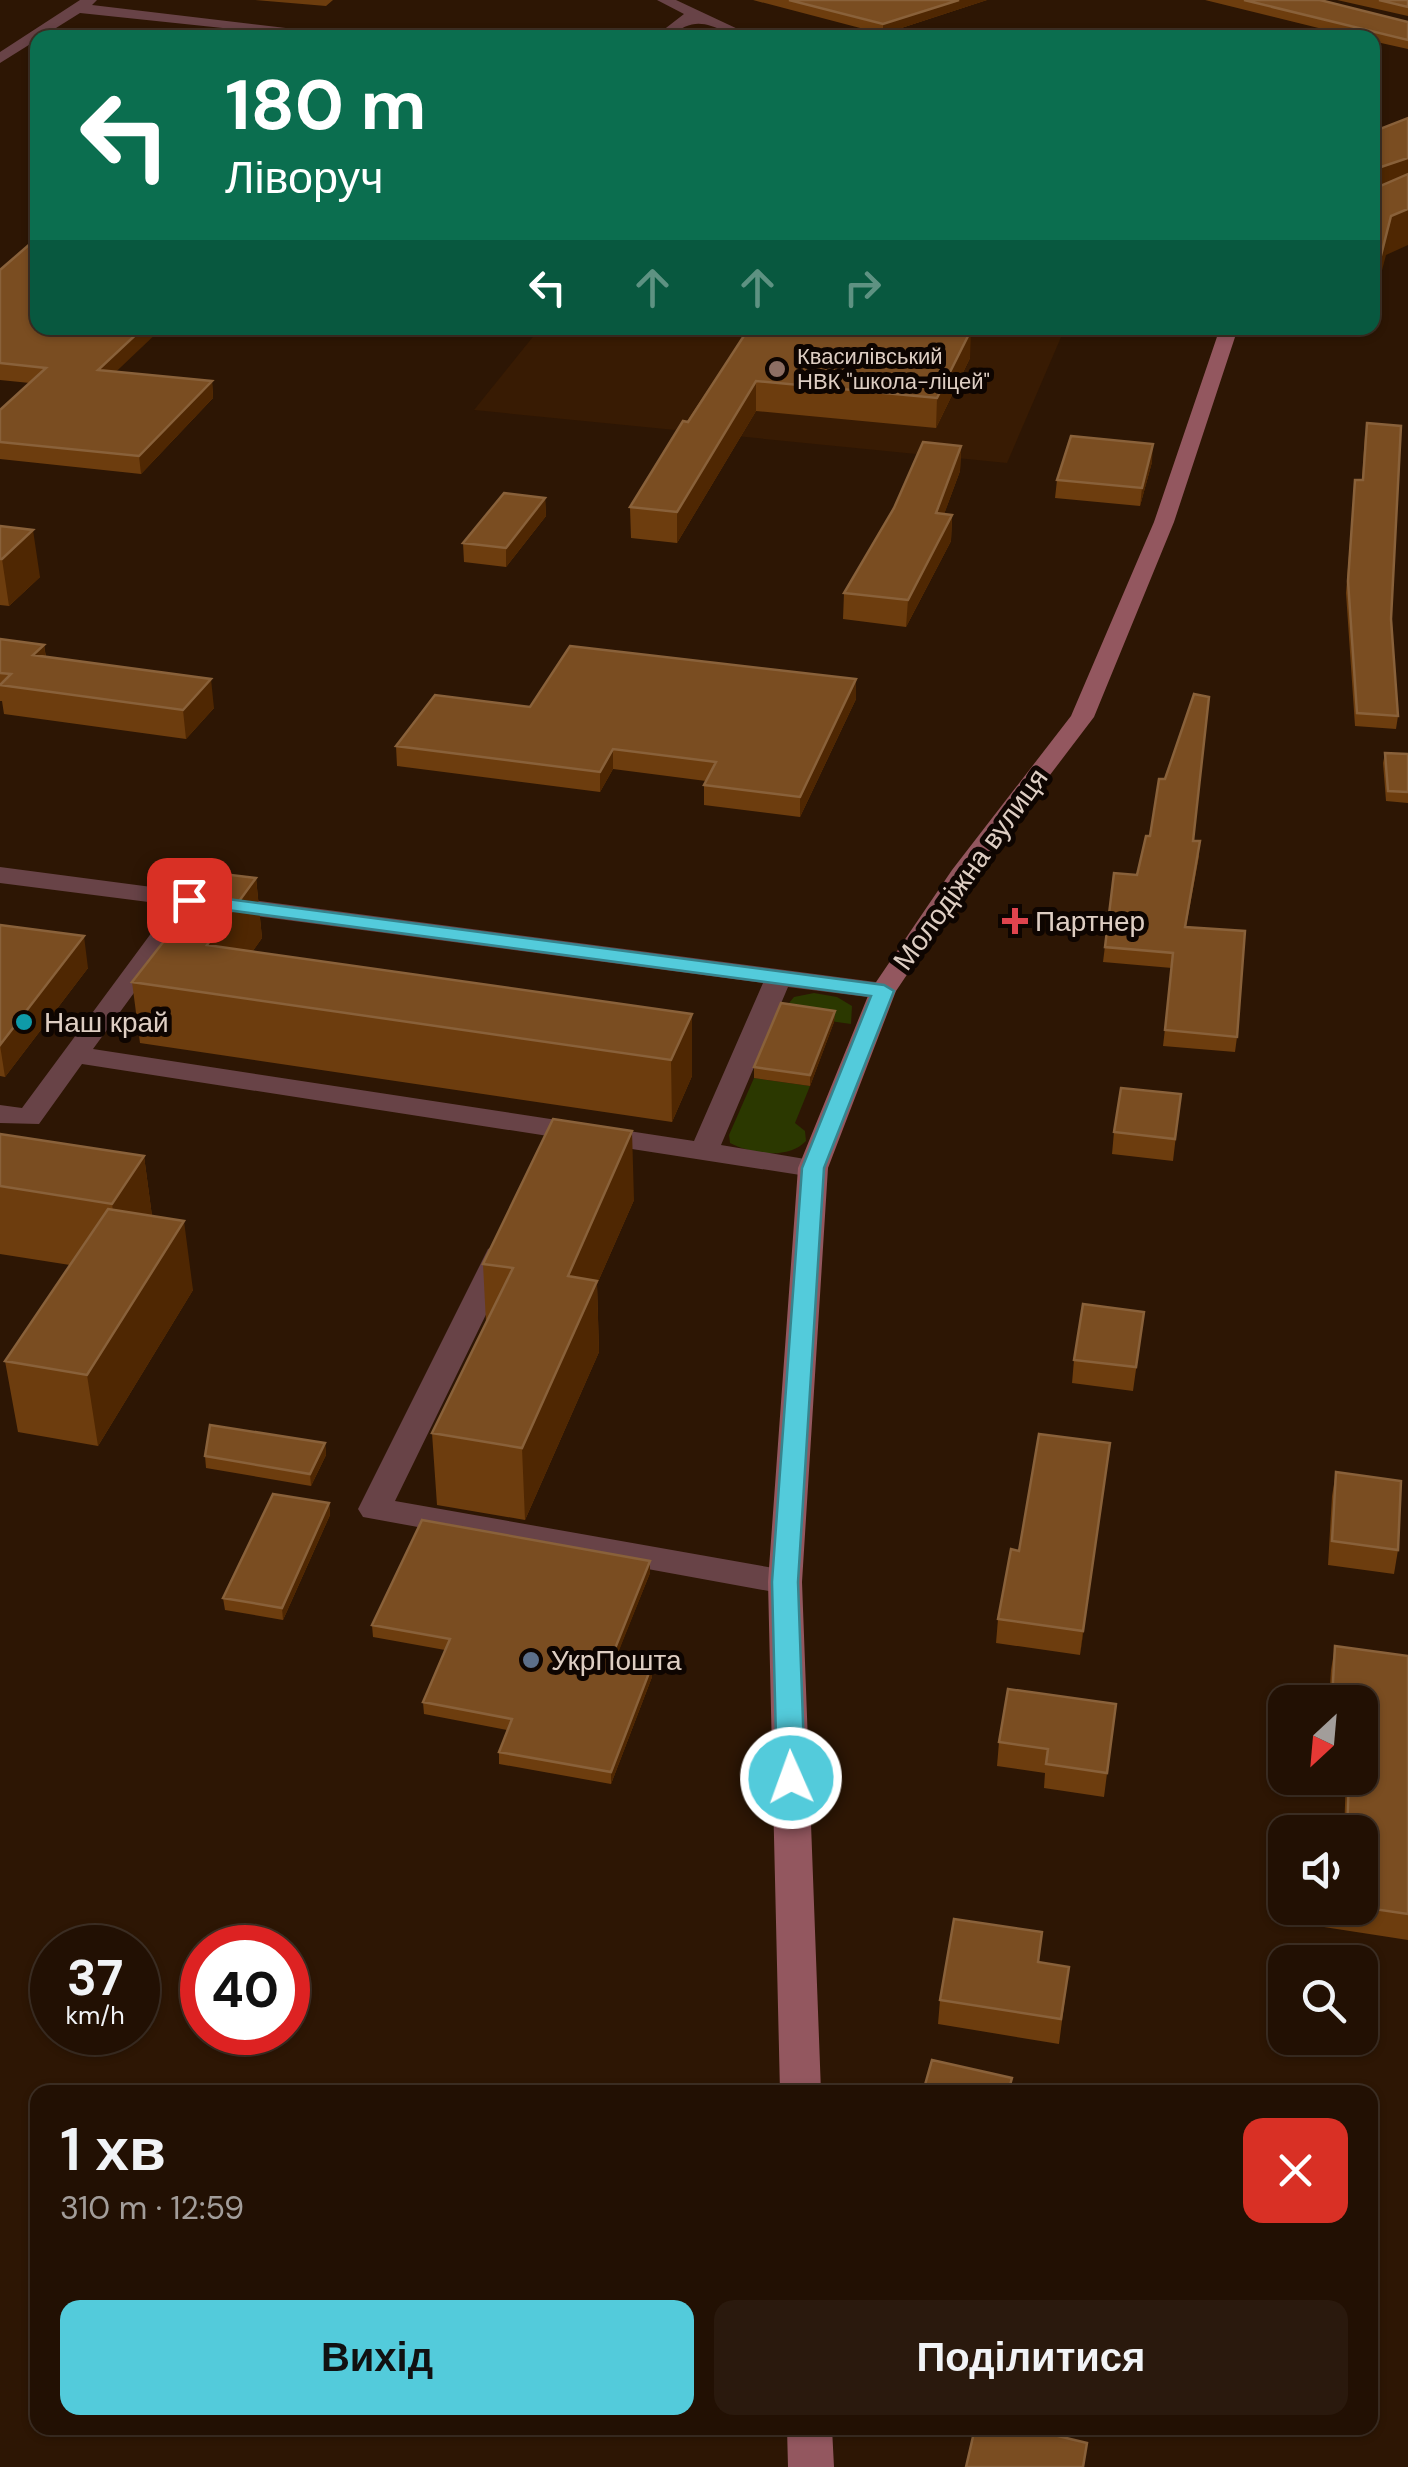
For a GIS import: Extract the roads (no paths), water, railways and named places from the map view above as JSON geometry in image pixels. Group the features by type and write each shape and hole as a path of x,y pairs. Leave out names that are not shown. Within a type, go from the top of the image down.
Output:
{"street":[{"path":"664,0 733,30"},
{"path":"44,30 84,4 298,30"},
{"path":"669,30 682,19 702,15"},
{"path":"0,59 30,39"},
{"name":"Молодіжна вулиця","path":"800,2085 785,1582 813,1168 884,991 961,874 1082,717 1164,522 1227,335"},
{"path":"0,875 884,991"},
{"path":"0,1114 29,1118 189,900"},
{"path":"704,1151 780,978"},
{"path":"74,1056 813,1168"},
{"path":"544,1164 562,1129"},
{"path":"519,1216 375,1509 785,1582"},
{"path":"810,2435 811,2467"}],"place":[{"name":"Квасилівський НВК \"школа-ліцей\"","path":"777,369"},
{"name":"Партнер","path":"1015,921"},
{"name":"Наш край","path":"24,1022"},
{"name":"УкрПошта","path":"531,1660"}]}
